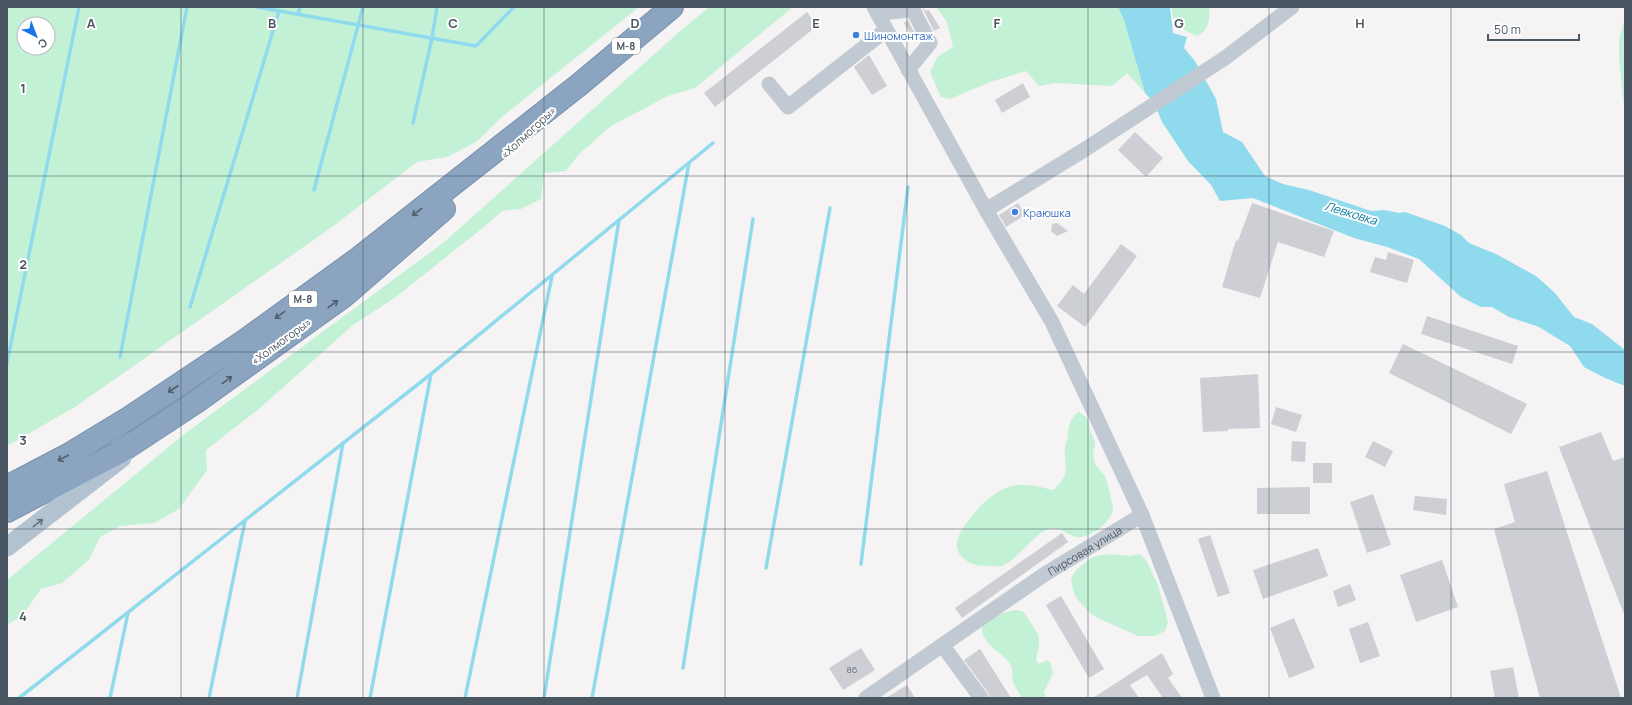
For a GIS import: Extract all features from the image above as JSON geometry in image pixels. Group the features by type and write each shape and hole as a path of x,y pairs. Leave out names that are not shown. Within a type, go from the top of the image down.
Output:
{"highway":[{"name":"«Холмогоры»","path":"7,487 68,455 129,418 244,342 359,258 580,84 672,7"},
{"name":"«Холмогоры»","path":"7,511 120,452 196,402 344,296 454,200 580,84"}],"main road":[{"path":"7,547 196,402"}],"street":[{"path":"986,210 1084,150 1225,58 1292,7"},
{"path":"908,70 930,43 913,10 875,10 908,70 986,210 1052,322 1142,515 1213,698"},
{"path":"769,84 788,107 886,30"},
{"name":"Пирсовая улица","path":"866,698 1045,574 1142,515"},
{"path":"943,646 981,698"}],"green space":[{"path":"7,7 639,7 503,116 476,142 447,157 417,162 332,227 75,407 7,446"},
{"path":"709,7 793,7 695,88 668,96 611,126 579,154 566,171 544,173 541,199 521,209 502,211 396,297 353,325 260,408 206,450 207,470 179,509 154,523 120,526 100,537 89,560 62,583 41,589 22,616 7,625 7,580 187,432 443,243"},
{"path":"936,7 1118,7 1124,20 1145,93 1127,73 1112,86 1055,83 1039,86 1026,71 990,82 950,99 941,97 930,72 937,57 953,47 947,22"},
{"path":"1172,7 1209,7 1209,20 1204,31 1197,36 1179,26 1172,13"},
{"path":"1625,17 1625,114 1619,60 1619,40"},
{"path":"1078,412 1085,416 1088,420 1095,442 1093,455 1095,462 1105,477 1108,487 1113,509 1107,521 1096,531 1082,537 1073,536 1054,528 1049,529 1037,536 1014,558 1002,566 979,565 971,563 961,556 957,549 959,535 983,503 996,493 1003,489 1018,485 1053,490 1059,484 1063,479 1066,470 1065,447 1068,438 1069,424"},
{"path":"1111,554 1131,556 1140,554 1146,560 1158,585 1168,622 1165,631 1155,636 1138,636 1091,614 1077,599 1071,580 1075,571 1088,560 1096,556"},
{"path":"1016,610 1024,612 1039,636 1039,646 1036,660 1039,664 1047,660 1050,662 1053,673 1044,692 1046,698 1022,698 1014,683 1011,666 1008,661 987,642 984,637 982,631 983,624 998,615"}],"water":[{"name":"Левковка","path":"1118,7 1170,7 1173,33 1187,37 1184,48 1195,61 1216,99 1223,132 1242,142 1265,176 1283,184 1309,190 1371,211 1384,210 1399,213 1405,212 1445,226 1461,235 1469,243 1496,254 1536,276 1555,293 1574,317 1592,324 1625,350 1625,386 1584,367 1570,346 1539,327 1509,317 1492,307 1481,307 1461,297 1419,259 1387,247 1354,238 1253,198 1220,201 1211,185 1188,161 1162,122 1154,102 1145,93 1124,20"}],"building":[{"path":"922,7 926,11 929,10 940,28 934,31"},
{"path":"807,12 817,26 715,107 704,93"},
{"path":"908,20 918,40 915,42 904,23"},
{"path":"869,55 887,86 872,95 854,67"},
{"path":"1023,83 1030,97 1002,113 995,100"},
{"path":"1135,132 1163,158 1146,177 1118,150"},
{"path":"1018,203 1025,215 1006,227 999,215"},
{"path":"1252,203 1334,231 1324,257 1278,242 1260,298 1222,287 1236,240 1238,241"},
{"path":"1057,223 1068,231 1057,236 1051,231 1052,224"},
{"path":"1121,244 1137,256 1085,327 1057,306 1073,285 1084,294"},
{"path":"1388,252 1414,260 1407,283 1370,272 1375,257 1386,260"},
{"path":"1427,316 1518,346 1512,364 1421,334"},
{"path":"1403,344 1527,404 1511,434 1389,373"},
{"path":"1258,374 1260,428 1228,429 1228,431 1203,432 1200,378"},
{"path":"1276,407 1302,415 1296,432 1271,424"},
{"path":"1601,432 1613,461 1625,457 1624,614 1559,447"},
{"path":"1292,441 1306,442 1305,462 1291,461"},
{"path":"1373,441 1393,451 1385,467 1365,457"},
{"path":"1313,463 1332,463 1332,483 1313,483"},
{"path":"1547,471 1621,698 1540,698 1494,529 1515,522 1504,484"},
{"path":"1310,487 1310,514 1257,514 1257,488"},
{"path":"1373,494 1391,545 1367,553 1350,502"},
{"path":"1415,496 1447,499 1446,515 1413,510"},
{"path":"1062,533 1068,542 962,618 955,608"},
{"path":"1210,535 1230,593 1218,597 1198,539"},
{"path":"1318,548 1328,576 1263,599 1253,570"},
{"path":"1442,560 1458,607 1416,622 1400,575"},
{"path":"1350,584 1356,600 1338,607 1333,591"},
{"path":"1061,596 1104,669 1089,678 1046,605"},
{"path":"1294,618 1315,668 1289,678 1270,628"},
{"path":"1368,622 1380,656 1360,663 1349,629"},
{"path":"861,648 875,670 843,690 829,668"},
{"path":"980,649 1011,698 990,698 964,660"},
{"path":"1162,653 1173,674 1168,678 1182,698 1163,698 1147,675 1130,685 1139,698 1093,698"},
{"path":"1513,667 1519,698 1495,698 1490,671"},
{"path":"907,685 915,698 886,698"}],"waterway":[{"path":"7,363 79,7"},
{"path":"120,357 187,7"},
{"path":"257,7 476,46 514,7"},
{"path":"298,14 300,7"},
{"path":"314,190 363,7"},
{"path":"413,123 432,38 437,7"},
{"path":"190,307 279,11"},
{"path":"19,698 431,374 713,143"},
{"path":"592,698 689,163"},
{"path":"861,564 908,187"},
{"path":"766,568 830,208"},
{"path":"683,668 753,219"},
{"path":"544,698 619,220"},
{"path":"465,698 552,276"},
{"path":"370,698 431,374"},
{"path":"297,698 343,443"},
{"path":"209,698 245,521"},
{"path":"110,698 128,613"}],"place":[{"name":"Шиномонтаж","path":"856,35"},
{"name":"Краюшка","path":"1015,212"}]}
